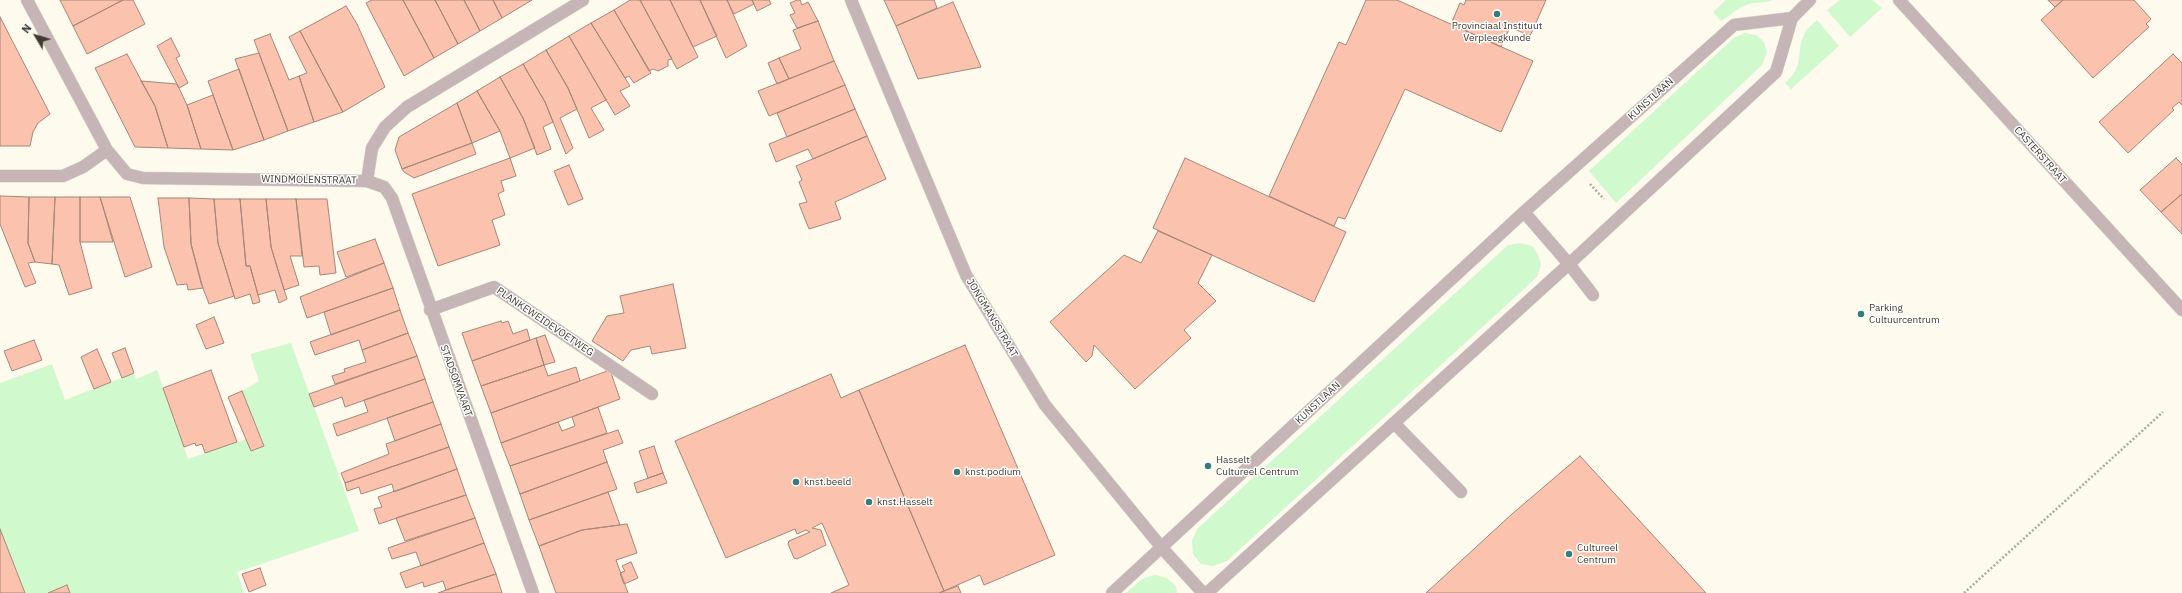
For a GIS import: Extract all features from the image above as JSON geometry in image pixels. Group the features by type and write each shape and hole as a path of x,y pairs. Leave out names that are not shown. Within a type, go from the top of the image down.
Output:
{"street":[{"name":"WINDMOLENSTRAAT","path":"28,0 107,150 127,174 143,178 367,182 372,148 385,127 407,107 583,0"},
{"name":"JONGMANSSTRAAT","path":"851,0 966,275 1045,405 1162,548 1203,593"},
{"path":"1206,593 1570,264 1776,72 1792,18 1810,0"},
{"name":"CASTERSTRAAT","path":"1899,0 2182,310"},
{"name":"KUNSTLAAN","path":"1112,593 1524,212 1734,25 1792,18"},
{"path":"0,176 63,176 83,167 107,150"},
{"name":"STADSOMVAART","path":"367,182 384,187 392,198 430,310 532,593"},
{"path":"1524,212 1570,264 1593,295"},
{"name":"PLANKEWEIDEVOETWEG","path":"430,310 494,287 652,394"},
{"path":"1394,423 1461,492"}],"path":[{"path":"1575,167 1620,216"},
{"path":"1964,593 2163,412"}],"green space":[{"path":"1726,0 1773,0 1752,3 1741,7 1721,21 1713,12"},
{"path":"1840,0 1872,0 1882,8 1850,37 1827,10"},
{"path":"1817,20 1839,46 1791,89 1785,83 1793,75 1798,65 1801,42 1806,30"},
{"path":"1745,33 1756,35 1764,42 1767,52 1762,65 1616,203 1589,171 1735,37"},
{"path":"1520,243 1532,246 1538,254 1541,265 1537,277 1227,561 1213,566 1201,564 1193,554 1192,541 1197,529 1508,245"},
{"path":"291,343 359,531 237,572 244,593 70,593 67,585 48,593 25,593 0,529 0,383 52,364 65,400 134,373 136,379 157,370 188,459 246,439 251,451 264,445 242,391 259,381 250,354"},
{"path":"1155,575 1167,578 1176,586 1177,593 1126,593 1142,579"}],"building":[{"path":"60,0 123,0 73,26"},
{"path":"123,0 133,0 145,24 87,54 73,26"},
{"path":"372,0 403,0 434,58 404,76 366,3"},
{"path":"403,0 435,0 458,44 434,58"},
{"path":"435,0 464,0 480,31 458,44"},
{"path":"464,0 493,0 502,18 480,31"},
{"path":"493,0 532,0 502,18"},
{"path":"630,0 640,0 672,59 668,60 668,66 658,71 653,69 649,71 614,10"},
{"path":"640,0 670,0 698,57 677,69"},
{"path":"670,0 700,0 717,36 693,47"},
{"path":"700,0 727,0 747,46 726,58"},
{"path":"727,0 752,0 754,4 734,14"},
{"path":"752,0 769,0 771,4 757,11"},
{"path":"800,0 802,5 808,2 818,21 797,28 790,15 795,13 790,3"},
{"path":"884,0 934,0 937,8 896,26"},
{"path":"1366,0 1397,0 1533,61 1501,132 1405,89 1345,219 1338,217 1334,226 1269,196 1339,42 1346,45"},
{"name":"Provinciaal Instituut Verpleegkunde","path":"1466,0 1546,0 1530,36 1510,27 1501,47 1451,24 1460,3 1464,5"},
{"path":"2048,0 2063,0 2055,7"},
{"path":"2063,0 2134,0 2151,19 2146,24 2149,27 2093,78 2041,20"},
{"path":"953,2 981,67 918,79 896,26"},
{"path":"346,6 357,24 385,87 343,112 300,31"},
{"path":"614,10 651,73 634,83 629,76 625,78 591,23"},
{"path":"0,17 50,114 38,123 33,132 30,146 0,146"},
{"path":"818,21 834,61 789,79 779,58 801,49 793,30"},
{"path":"591,23 630,86 620,91 630,106 615,115 569,36"},
{"path":"300,31 343,112 314,122 299,76 307,73 289,37"},
{"path":"270,34 289,80 299,76 314,122 288,131 254,40"},
{"path":"569,36 606,100 591,108 604,130 589,138 568,88 546,50"},
{"path":"171,38 180,56 176,58 188,83 179,88 157,46"},
{"path":"546,50 568,88 577,109 560,118 573,148 566,154 545,102 523,64"},
{"path":"259,53 288,131 264,140 235,59"},
{"path":"127,54 155,106 168,148 135,147 95,68"},
{"path":"2173,54 2182,63 2182,105 2179,102 2172,108 2174,110 2128,153 2099,122"},
{"path":"779,58 789,79 777,84 768,63"},
{"path":"834,61 845,85 769,116 758,91"},
{"path":"523,64 545,102 553,122 543,127 551,149 537,155 523,118 500,77"},
{"path":"239,69 264,140 233,150 208,81"},
{"path":"500,77 523,118 535,148 510,158 500,131 477,91"},
{"path":"141,81 177,84 187,105 201,149 168,148 155,106"},
{"path":"845,85 855,109 787,137 777,113"},
{"path":"477,91 500,131 472,143 457,103"},
{"path":"213,95 233,150 201,149 187,105"},
{"path":"457,103 472,143 402,169 395,150 399,137"},
{"path":"855,109 867,136 813,159 808,149 776,162 769,144"},
{"path":"867,136 886,179 835,202 841,219 809,229 799,204 807,202 799,182 802,180 796,166"},
{"path":"472,143 476,154 414,178 402,169"},
{"path":"510,158 516,176 501,181 504,191 498,194 505,215 492,220 500,245 438,266 412,194"},
{"path":"1185,158 1346,232 1314,302 1153,228"},
{"path":"2176,158 2182,164 2182,194 2161,212 2140,190"},
{"path":"569,165 583,199 568,205 554,171"},
{"path":"2182,194 2182,234 2161,212"},
{"path":"0,196 29,197 28,243 35,262 28,263 36,283 25,287 0,224"},
{"path":"29,197 55,197 52,264 35,262 28,243"},
{"path":"55,197 80,197 80,242 92,288 69,295 59,265 52,264"},
{"path":"80,197 100,197 113,242 80,242"},
{"path":"100,197 130,197 152,267 125,277"},
{"path":"158,198 189,198 191,244 203,288 188,290 187,284 177,285 164,247"},
{"path":"189,198 214,199 218,243 234,296 209,304 201,283 191,244"},
{"path":"214,199 240,199 246,266 250,266 260,302 253,304 250,294 235,299 218,243"},
{"path":"240,199 266,199 271,247 287,299 279,303 275,290 258,295 250,266 246,266"},
{"path":"266,199 296,199 302,256 290,256 299,285 284,290 271,247"},
{"path":"296,199 327,199 336,273 320,275 319,266 304,267"},
{"path":"1158,231 1212,255 1198,283 1216,301 1184,330 1191,338 1135,389 1094,345 1092,356 1086,362 1050,322 1124,255 1141,263"},
{"path":"375,239 384,263 346,277 337,252"},
{"path":"384,263 393,288 307,318 300,297"},
{"path":"673,284 686,348 652,354 650,346 631,350 623,361 592,341 607,316 624,313 620,296"},
{"path":"393,288 400,310 331,335 324,312"},
{"path":"400,310 408,333 362,350 359,340 315,355 310,342"},
{"path":"214,317 224,343 206,349 196,325"},
{"path":"501,321 502,323 508,321 513,334 527,329 530,340 472,361 462,333"},
{"path":"408,333 417,356 335,384 332,376 345,372 344,369 366,362 362,350"},
{"path":"545,335 555,362 544,365 536,338"},
{"path":"536,338 544,365 481,386 472,361"},
{"path":"34,340 42,360 12,371 4,351"},
{"name":"knst.podium","path":"965,345 1055,555 984,585 980,575 944,591 859,390"},
{"path":"125,348 134,373 122,378 112,353"},
{"path":"97,349 111,382 94,389 81,357"},
{"path":"417,356 425,379 345,407 342,397 314,407 309,394"},
{"path":"544,365 548,376 576,367 580,381 491,413 481,386"},
{"path":"211,370 237,442 205,453 202,444 196,446 195,443 184,447 163,388"},
{"path":"610,370 620,399 501,443 491,413"},
{"name":"knst.beeld","path":"831,374 841,398 859,390 944,591 939,593 831,593 849,585 822,523 812,528 821,530 826,545 797,559 794,558 788,544 789,541 810,532 806,530 797,534 795,529 726,558 675,441"},
{"path":"425,379 433,402 337,436 333,424 368,412 364,400"},
{"path":"242,391 264,446 251,451 228,397"},
{"path":"433,402 441,424 395,441 387,418"},
{"path":"598,407 607,433 510,466 501,443 558,422 562,431 575,426 572,417"},
{"path":"441,424 449,447 345,483 341,473 389,454 386,444"},
{"path":"618,430 623,443 603,450 607,462 520,494 510,466"},
{"path":"654,446 663,473 648,478 639,451"},
{"path":"449,447 457,469 394,492 392,484 361,494 359,487 347,491 345,483"},
{"name":"Cultureel Centrum","path":"1580,456 1706,593 1426,593 1512,514"},
{"path":"607,462 617,489 529,520 520,494"},
{"path":"457,469 466,495 379,524 374,509 382,507 378,497"},
{"path":"663,473 667,483 637,493 634,483"},
{"path":"608,492 620,525 582,530 539,546 529,520"},
{"path":"466,495 475,518 405,541 396,518"},
{"path":"475,518 484,543 421,566 416,552 392,559 388,548"},
{"path":"627,524 637,553 616,560 628,593 556,593 539,546 582,530"},
{"path":"0,529 25,593 0,593"},
{"path":"484,543 496,574 446,590 443,581 424,587 423,582 406,588 400,573"},
{"path":"631,562 638,578 624,584 620,573 625,571 622,566"},
{"path":"260,568 266,585 249,592 242,574"},
{"path":"496,574 502,593 438,593 446,590"},
{"path":"67,585 70,593 48,593"},
{"path":"958,586 961,593 939,593 944,591"}],"place":[{"name":"Provinciaal Instituut Verpleegkunde","path":"1497,14"},
{"name":"Parking Cultuurcentrum","path":"1861,314"},
{"name":"Hasselt Cultureel Centrum","path":"1208,466"},
{"name":"knst.podium","path":"957,472"},
{"name":"knst.beeld","path":"796,482"},
{"name":"knst.Hasselt","path":"869,502"},
{"name":"Cultureel Centrum","path":"1569,554"}]}
